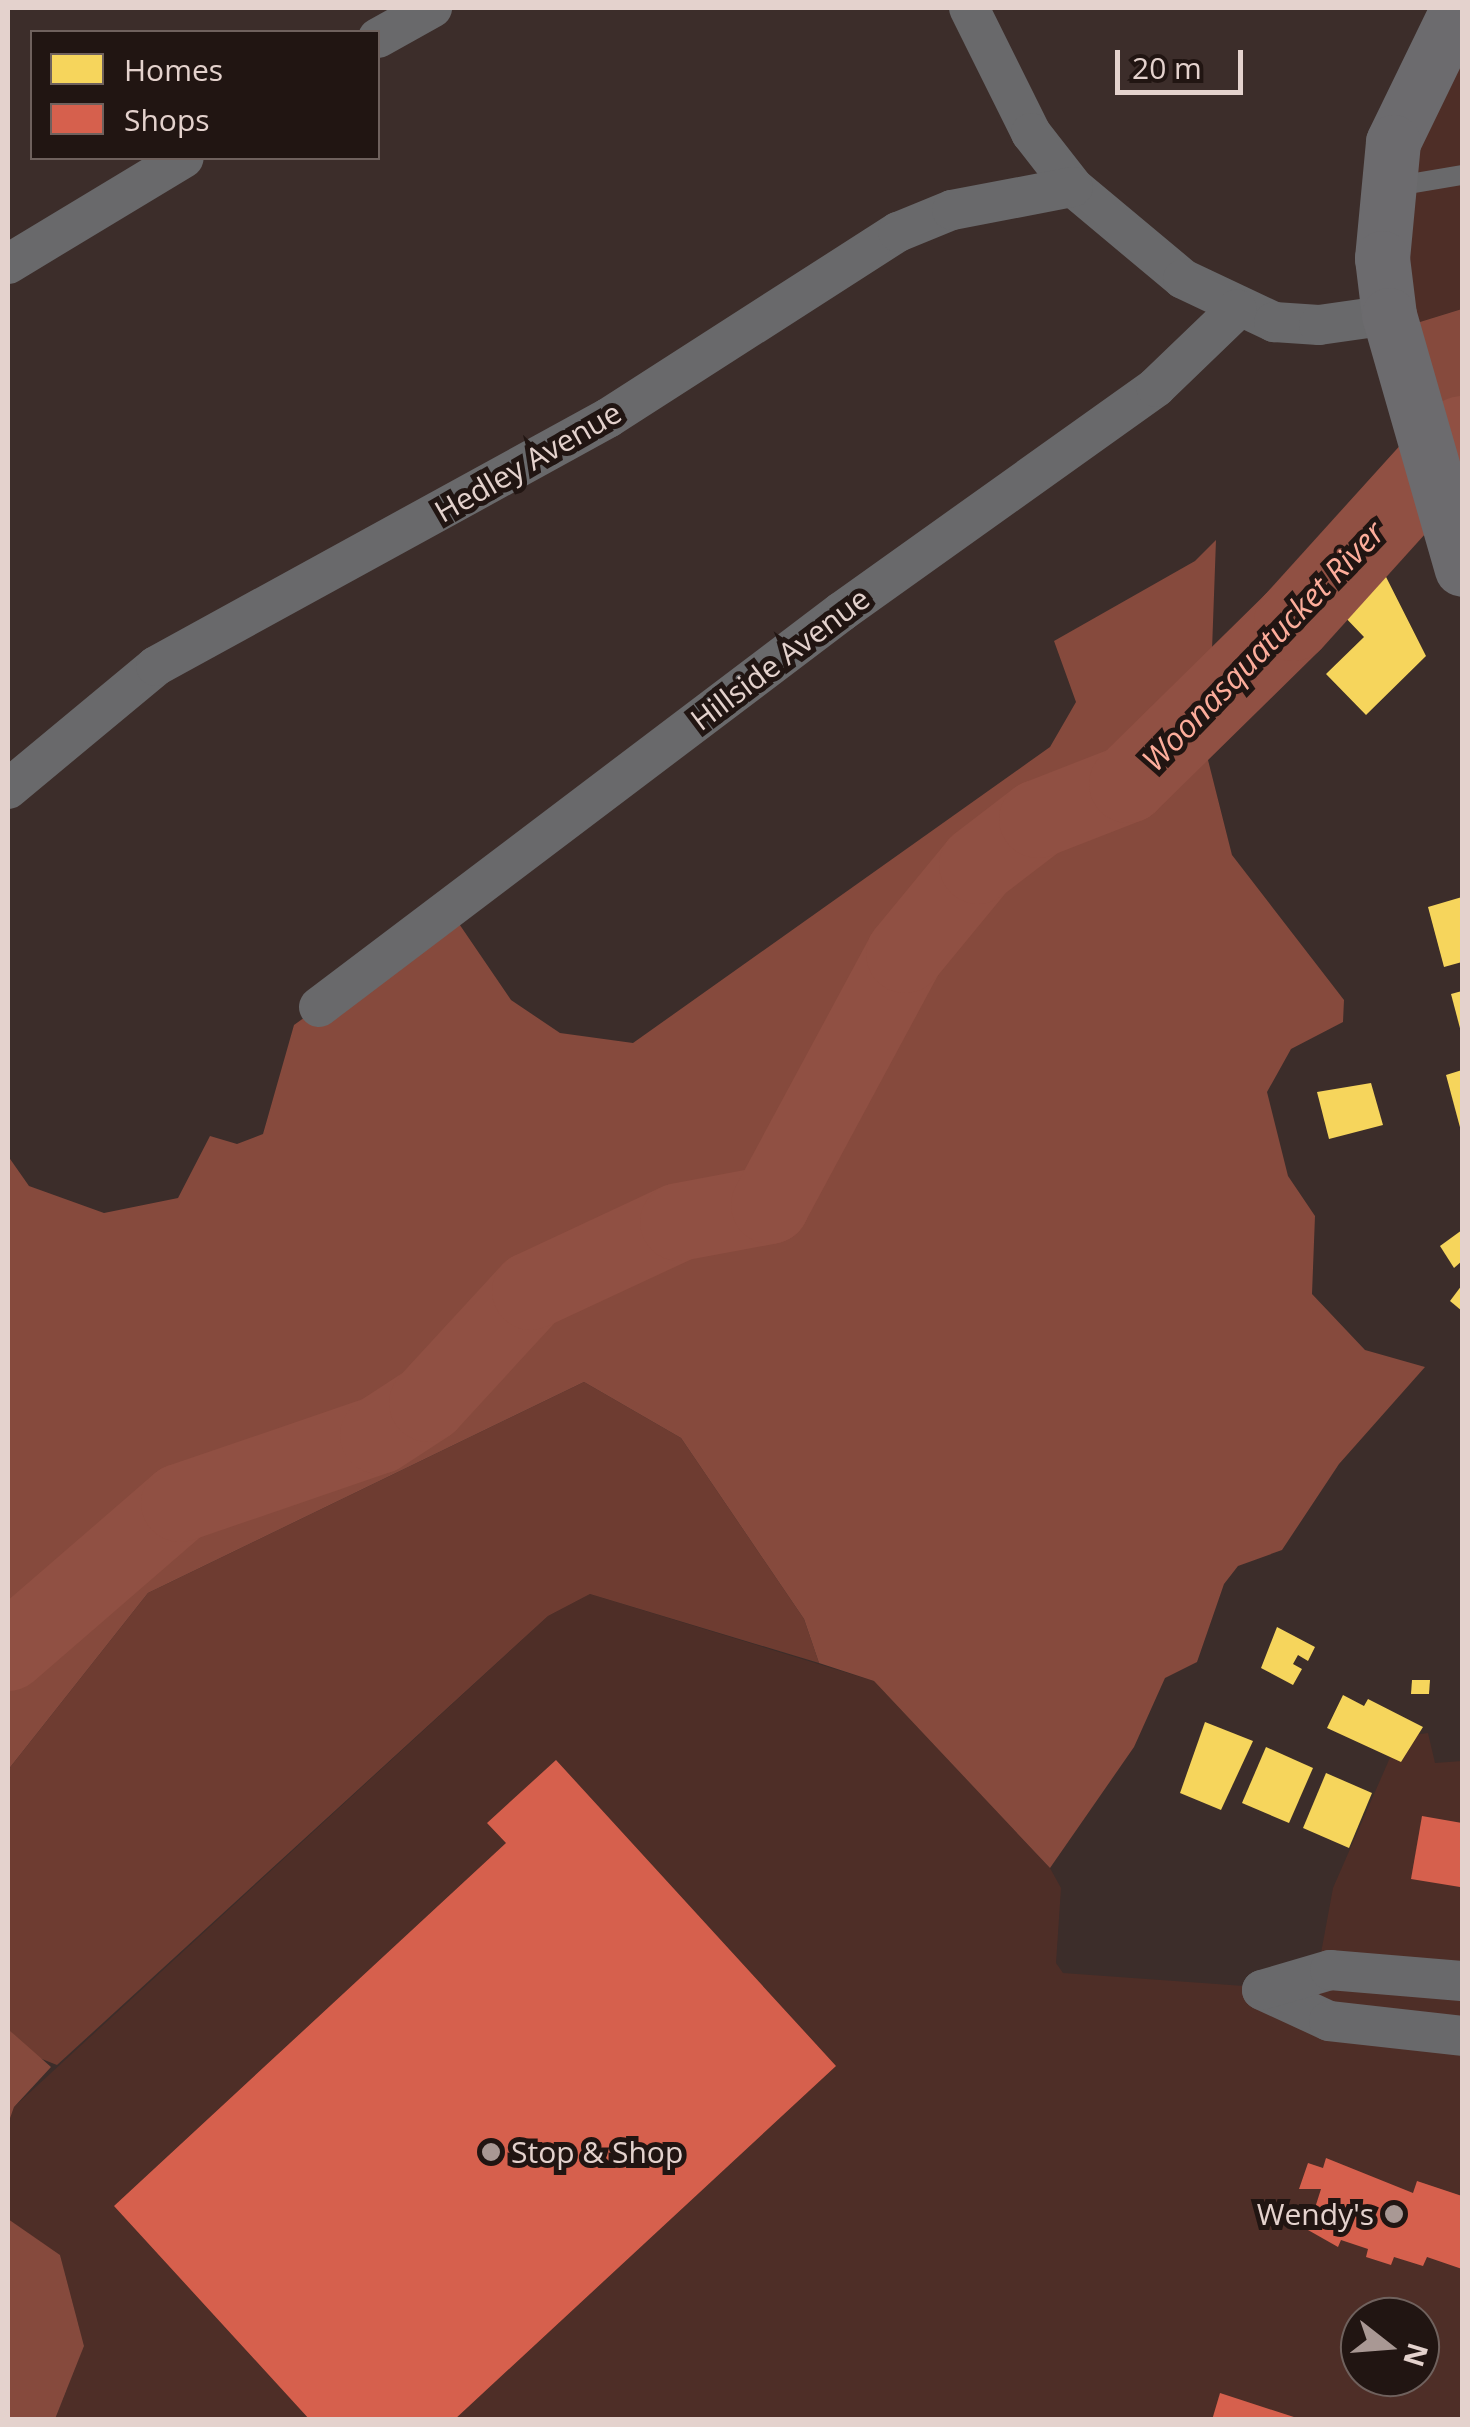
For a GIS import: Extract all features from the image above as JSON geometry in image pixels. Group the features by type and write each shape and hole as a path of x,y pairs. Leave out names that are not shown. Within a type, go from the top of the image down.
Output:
{"main road":[{"path":"1454,35 1393,142 1384,188 1382,258 1396,338 1457,552"}],"street":[{"path":"380,37 432,8"},
{"path":"969,8 1031,134 1074,188 1119,231 1238,309 1274,322 1396,338"},
{"path":"8,264 181,160"},
{"name":"Hedley Avenue","path":"8,789 156,666 608,418 898,232 952,210 1074,188"},
{"name":"Hillside Avenue","path":"318,1007 841,612 1156,387 1238,309"},
{"path":"1462,1981 1330,1970 1262,1990 1329,2021 1462,2036"}],"lane":[{"path":"1384,188 1462,175"}],"shaded area":[{"path":"1462,8 1462,309 1381,334 1393,103"},
{"path":"1462,309 1462,504 1381,334"},
{"path":"1216,540 1208,760 1232,855 1344,1000 1343,1022 1291,1049 1267,1092 1288,1176 1315,1216 1312,1294 1365,1350 1425,1367 1339,1464 1282,1550 1238,1566 1224,1584 1197,1662 1165,1678 1134,1747 1050,1868 874,1681 819,1663 804,1619 681,1438 584,1382 148,1593 8,1770 8,1156 29,1186 104,1213 178,1198 210,1136 237,1144 263,1134 294,1025 451,912 511,1000 560,1033 633,1043 1050,747 1076,702 1054,641 1195,561"},
{"path":"584,1382 681,1438 804,1619 819,1663 590,1594 548,1616 57,2065 37,2057 8,2029 8,1770 148,1593"},
{"path":"590,1594 874,1681 1050,1868 1061,1888 1056,1963 1063,1973 1314,1991 1333,1888 1399,1737 1428,1733 1435,1763 1462,1761 1462,2419 55,2419 84,2346 60,2255 8,2220 8,2124 14,2107 548,1616"},
{"path":"8,2029 51,2067 14,2107 8,2124"},
{"path":"8,2219 60,2255 84,2346 55,2419 8,2419"}],"building: Homes":[{"path":"1381,567 1426,656 1366,715 1326,674 1364,637 1342,614"},
{"path":"1462,897 1462,962 1444,967 1428,907"},
{"path":"1462,991 1462,1032 1461,1032 1451,994"},
{"path":"1462,1070 1462,1131 1461,1131 1446,1075"},
{"path":"1371,1083 1383,1125 1329,1139 1317,1092"},
{"path":"1462,1230 1462,1261 1454,1268 1440,1246"},
{"path":"1462,1285 1462,1311 1450,1301"},
{"path":"1277,1627 1315,1647 1308,1661 1298,1655 1293,1664 1302,1669 1293,1685 1261,1668"},
{"path":"1412,1680 1430,1680 1429,1694 1411,1694"},
{"path":"1343,1695 1364,1706 1368,1699 1423,1727 1401,1762 1327,1728"},
{"path":"1205,1722 1253,1741 1221,1810 1180,1793"},
{"path":"1266,1747 1313,1768 1289,1823 1242,1803"},
{"path":"1326,1773 1372,1793 1349,1848 1303,1828"}],"building: Shops":[{"path":"556,1760 836,2066 454,2420 310,2420 114,2206 506,1843 487,1823"},
{"path":"1422,1816 1462,1823 1460,1887 1411,1879"},
{"path":"1326,2158 1413,2193 1417,2181 1462,2196 1462,2269 1427,2257 1423,2266 1394,2257 1391,2265 1366,2257 1368,2249 1341,2240 1338,2247 1308,2230 1321,2189 1299,2189 1308,2163 1323,2168"},
{"path":"1220,2393 1300,2419 1300,2420 1212,2420"}],"waterway":[{"name":"Woonasquatucket River","path":"8,1652 180,1503 379,1435 428,1403 531,1291 679,1222 770,1205 905,954 978,865 1038,819 1128,784 1293,622 1462,435"}],"place":[{"name":"Stop & Shop","path":"491,2152"},
{"name":"Wendy's","path":"1394,2214"}]}
